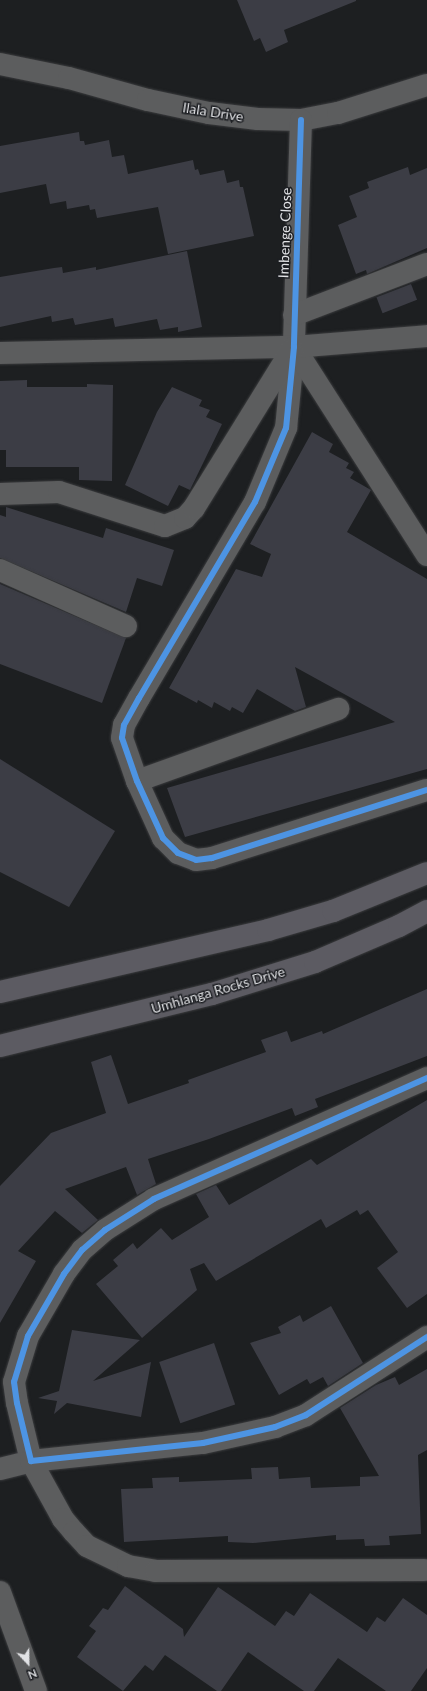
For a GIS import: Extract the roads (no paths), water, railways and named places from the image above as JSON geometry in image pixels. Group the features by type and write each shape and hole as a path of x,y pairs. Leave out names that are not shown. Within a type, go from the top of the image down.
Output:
{"main road":[{"path":"0,992 268,930 333,911 427,873"},
{"name":"Umhlanga Rocks Drive","path":"0,1046 212,994 308,964 399,926 427,911"}],"street":[{"name":"Ilala Drive","path":"0,64 209,113 301,120 338,113 427,85"},
{"name":"Imbenge Close","path":"301,120 294,347 286,428 255,502 124,725 122,738 137,781 163,838 178,853 196,860 212,858 427,790"},
{"path":"294,315 427,264"},
{"path":"0,353 294,347 427,336"},
{"path":"0,494 59,492 165,526 185,518 194,508 294,347"},
{"path":"294,347 427,555"},
{"path":"0,570 126,626"},
{"path":"137,781 338,709"},
{"path":"424,1570 156,1571 128,1566 87,1546 63,1519 31,1461 14,1382 28,1336 48,1298 82,1250 105,1230 154,1199 427,1078"},
{"path":"2,1468 31,1461 203,1443 275,1427 306,1415 427,1337"},
{"path":"0,1592 36,1691"}]}
